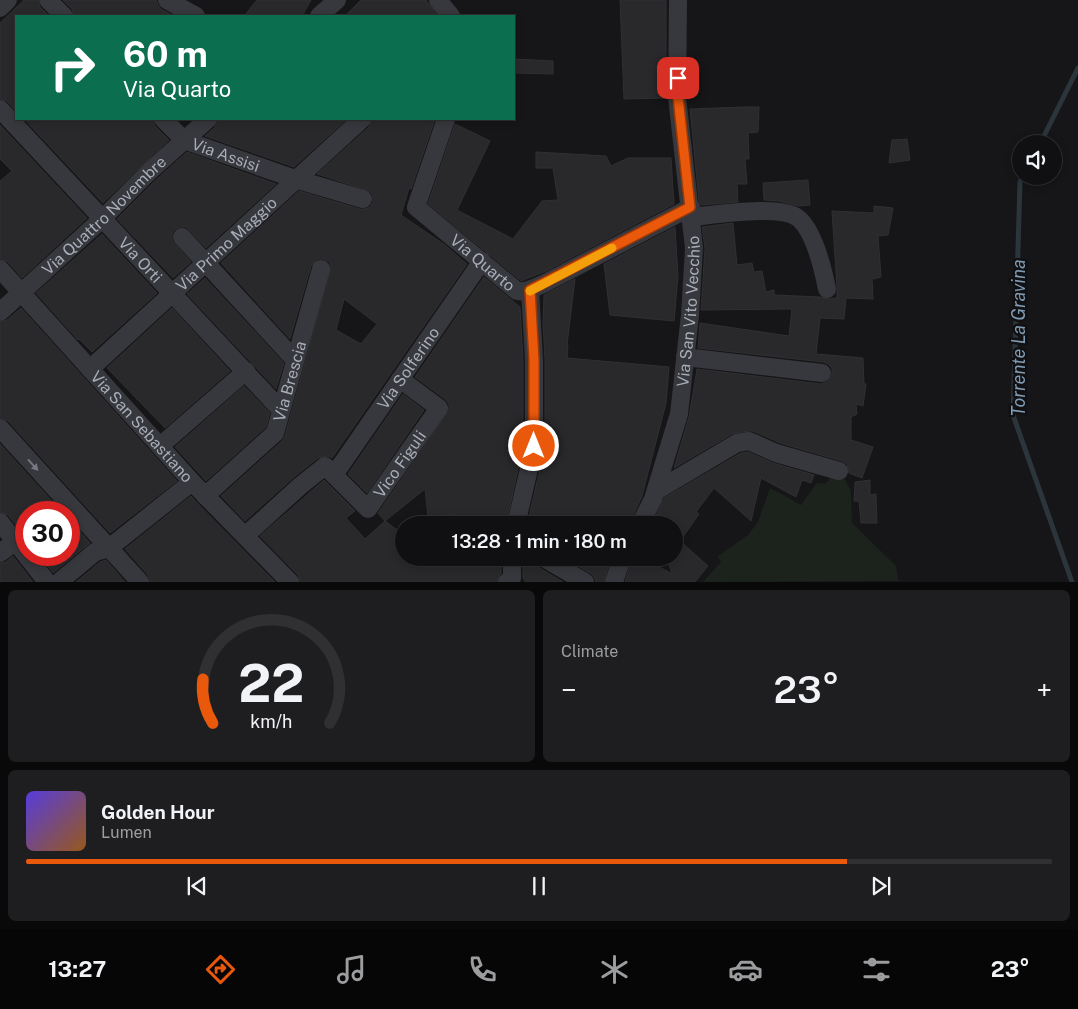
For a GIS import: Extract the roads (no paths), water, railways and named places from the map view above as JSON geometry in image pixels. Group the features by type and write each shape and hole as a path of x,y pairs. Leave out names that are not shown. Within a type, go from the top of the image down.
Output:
{"street":[{"path":"0,8 8,0"},
{"path":"48,0 63,15"},
{"path":"168,0 194,15"},
{"path":"320,15 337,0"},
{"path":"438,0 450,15"},
{"name":"Via San Vito Vecchio","path":"644,516 656,491 679,414 690,315 694,248 678,97 678,0"},
{"name":"Via Orti","path":"0,109 281,410"},
{"name":"Via Assisi","path":"164,120 184,140 295,179 362,199"},
{"name":"Via Quattro Novembre","path":"0,312 207,120"},
{"name":"Via Primo Maggio","path":"90,369 174,294 295,179 361,120"},
{"name":"Via Quarto","path":"446,120 416,206 517,291 530,290 691,212"},
{"path":"691,212 781,211 798,218 808,230 818,254 827,288"},
{"path":"182,236 295,360"},
{"name":"Via Solferino","path":"245,536 300,486 329,470 400,379 482,261"},
{"name":"Via San Sebastiano","path":"0,269 192,482 290,582"},
{"name":"Via Brescia","path":"205,496 275,433 321,269"},
{"path":"518,516 534,446 534,360 530,290"},
{"path":"685,358 822,373"},
{"path":"160,446 246,371"},
{"name":"Vico Figuli","path":"329,470 368,509 439,408 400,379"},
{"path":"0,428 140,582"},
{"path":"656,491 737,443 749,441 776,453 839,471"},
{"path":"60,582 95,552 109,548 192,482"},
{"path":"0,522 15,542 0,554"},
{"path":"34,566 47,582"},
{"path":"511,580 512,566"},
{"path":"558,566 585,582"},
{"path":"614,582 619,566"}],"waterway":[{"name":"Torrente La Gravina","path":"1044,135 1078,68"},
{"name":"Torrente La Gravina","path":"1020,185 1013,415 1072,582"}]}
